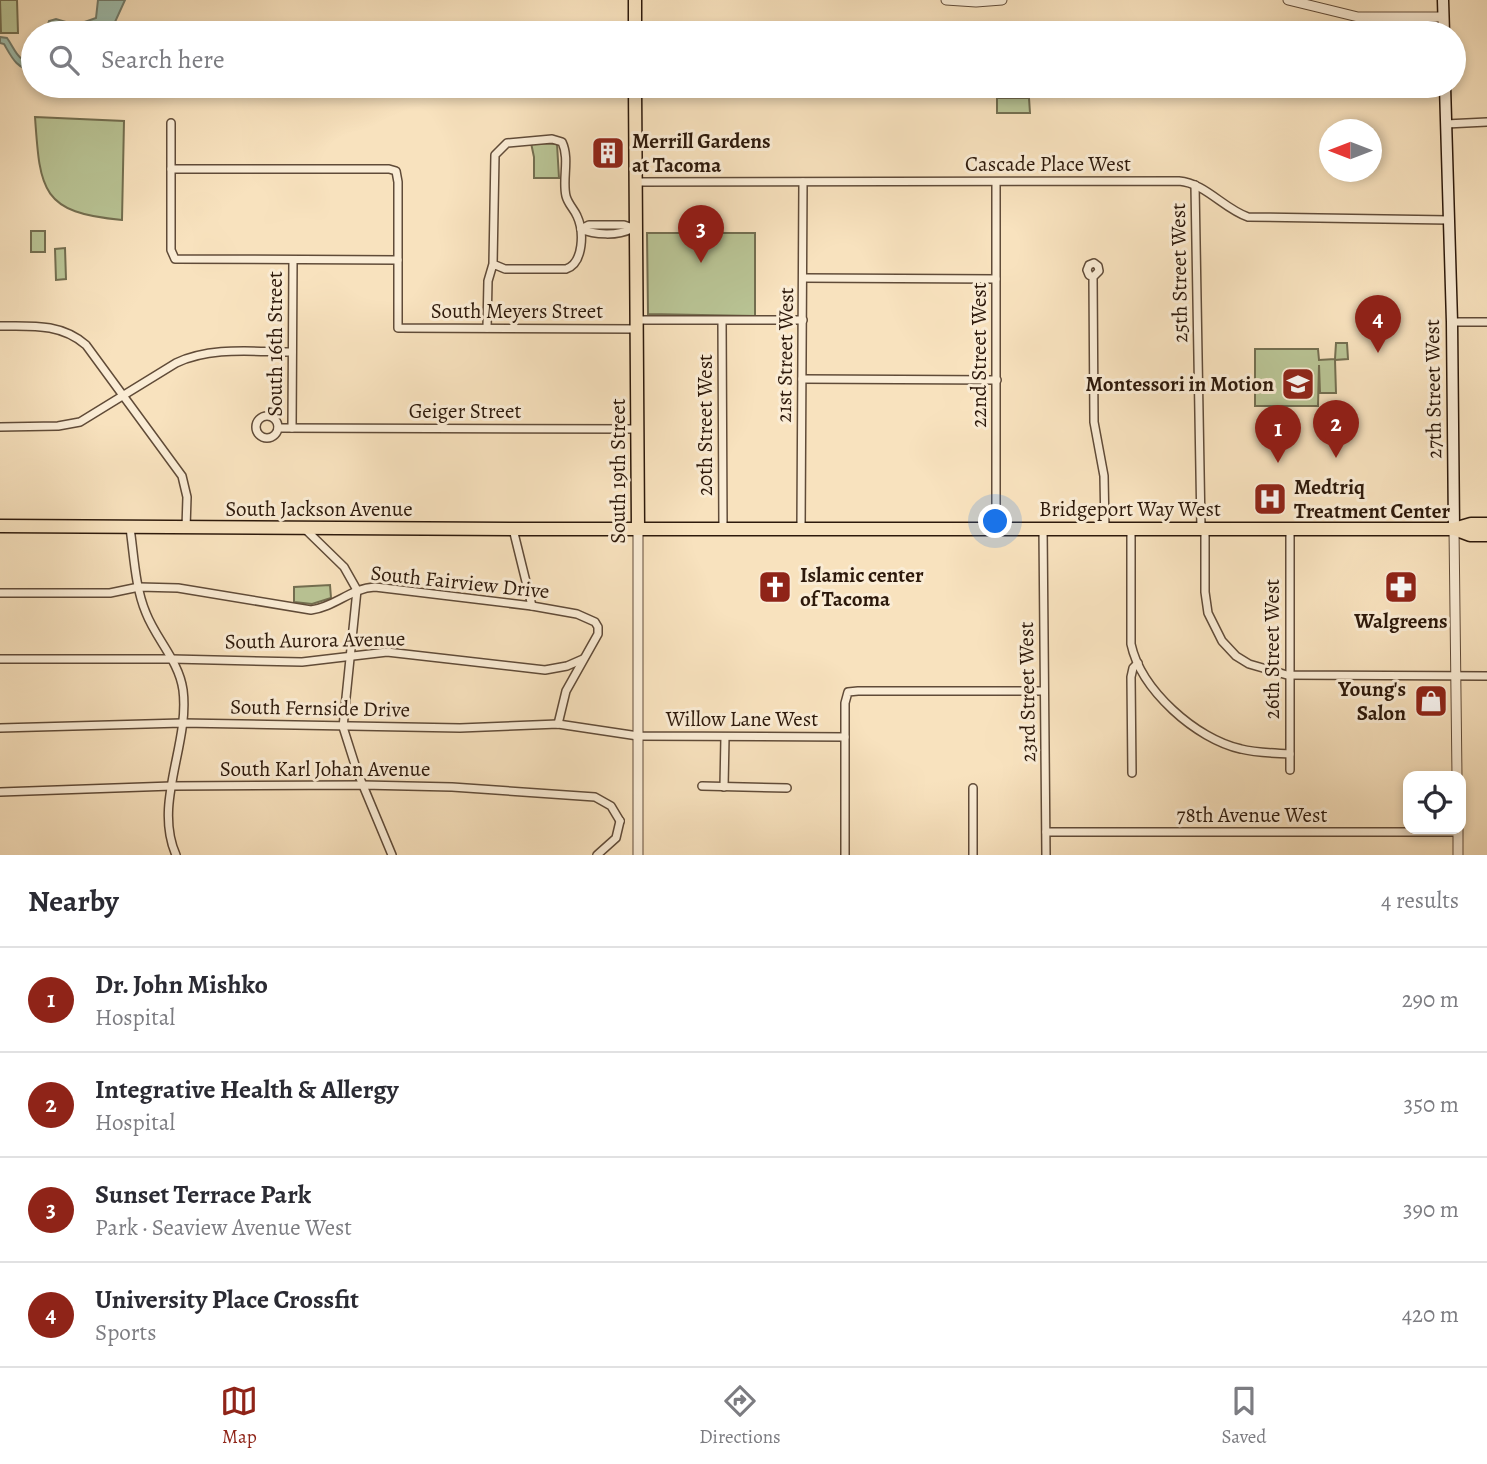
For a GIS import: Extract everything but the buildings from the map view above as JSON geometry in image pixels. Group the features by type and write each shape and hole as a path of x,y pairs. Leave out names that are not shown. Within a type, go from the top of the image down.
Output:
{"main road":[{"path":"635,0 635,21"},
{"path":"1443,0 1443,21"},
{"name":"South 19th Street","path":"635,98 638,529"},
{"name":"27th Street West","path":"1445,98 1452,322 1454,529"},
{"name":"Bridgeport Way West","path":"638,529 1454,529 1471,524 1487,524"},
{"name":"South Jackson Avenue","path":"0,526 638,529"},
{"name":"Bridgeport Way West","path":"1454,529 1487,535"}],"street":[{"path":"946,0 1002,0"},
{"path":"1288,0 1358,17 1443,17"},
{"path":"1446,124 1487,122"},
{"path":"171,123 171,169 172,250 174,258 398,260 397,171 171,169"},
{"path":"487,328 488,281 493,264 494,161 499,150 507,143 552,139 562,142 565,150 566,195 581,229 579,258 572,267 566,269 505,269 493,264"},
{"name":"Cascade Place West","path":"636,182 1170,180 1187,181 1248,217 1449,220"},
{"name":"21st Street West","path":"801,529 803,182"},
{"name":"22nd Street West","path":"996,182 996,528"},
{"name":"25th Street West","path":"1195,185 1205,597 1208,613 1217,633 1229,650 1244,661 1275,673 1487,676"},
{"path":"581,229 589,225 624,225 634,229"},
{"name":"South 16th Street","path":"292,428 293,260"},
{"name":"South Meyers Street","path":"398,260 398,328 803,320"},
{"path":"1093,277 1094,426 1104,476 1105,528"},
{"path":"803,278 996,279"},
{"name":"20th Street West","path":"722,321 723,529"},
{"path":"1452,322 1487,322"},
{"path":"0,326 50,327 74,336 90,351 182,476 187,498 187,528"},
{"path":"0,427 74,424 125,396 164,370 193,356 225,351 292,352"},
{"path":"802,379 997,380"},
{"name":"Geiger Street","path":"278,428 637,429"},
{"path":"130,528 146,614 177,668 183,691 182,723 169,825 176,855"},
{"path":"305,528 344,567 357,590 343,713 344,726 348,745 392,855"},
{"name":"23rd Street West","path":"1043,528 1046,855"},
{"path":"1131,528 1130,631 1133,651 1152,685 1170,707 1200,731 1240,749 1290,754"},
{"name":"26th Street West","path":"1290,528 1290,770"},
{"path":"513,529 532,606"},
{"name":"South 19th Street","path":"638,529 638,855"},
{"name":"27th Street West","path":"1454,529 1457,771"},
{"name":"South Fairview Drive","path":"0,593 110,593 139,587 198,591 306,610 327,607 357,590 369,587 394,589 532,606 588,617 595,622 598,630 596,640 585,658"},
{"name":"South Aurora Avenue","path":"0,660 172,659 302,662 391,652 545,670 567,666 585,658"},
{"path":"558,724 566,691 585,658"},
{"path":"1132,773 1131,677 1133,668 1138,663"},
{"path":"845,855 845,700 848,692 1044,691"},
{"name":"South Fernside Drive","path":"0,728 182,723 460,728 558,724 638,736"},
{"name":"Willow Lane West","path":"638,736 845,737"},
{"path":"724,786 725,737"},
{"name":"South Karl Johan Avenue","path":"0,792 172,786 452,787 592,796 611,806 620,821"},
{"path":"702,786 788,788"},
{"path":"973,788 973,855"},
{"path":"597,855 615,838 620,821 638,821"},
{"name":"78th Avenue West","path":"1046,832 1403,831"},
{"path":"1458,834 1458,855"}],"green space":[{"path":"0,0 17,0 18,33 1,33"},
{"path":"997,98 1029,98 1030,113 997,113"},
{"path":"35,117 124,121 122,220 95,217 75,211 60,204 50,193 39,163"},
{"path":"531,143 557,144 559,178 534,178"},
{"path":"31,231 45,231 45,252 31,252"},
{"path":"647,233 755,233 755,316 648,314"},
{"path":"65,248 66,279 56,280 55,249"},
{"path":"1336,343 1347,343 1348,359 1335,360 1336,393 1320,393 1319,365 1318,406 1255,406 1255,349 1318,349 1319,360 1335,359"},
{"path":"330,585 331,598 312,604 294,602 294,587"}],"shaded area":[{"path":"98,0 125,0 115,21 87,21 96,18"},
{"path":"0,37 7,38 21,58 21,66 4,44 0,43"}],"place":[{"name":"Merrill Gardens at Tacoma","path":"608,153"},
{"name":"Sunset Terrace Park","path":"701,263"},
{"name":"University Place Crossfit","path":"1378,353"},
{"name":"Montessori in Motion","path":"1298,384"},
{"name":"Integrative Health & Allergy","path":"1336,458"},
{"name":"Dr. John Mishko","path":"1278,463"},
{"name":"Medtriq Treatment Center","path":"1270,499"},
{"name":"Islamic center of Tacoma","path":"775,587"},
{"name":"Walgreens","path":"1401,587"},
{"name":"Young's Salon","path":"1431,701"}]}
